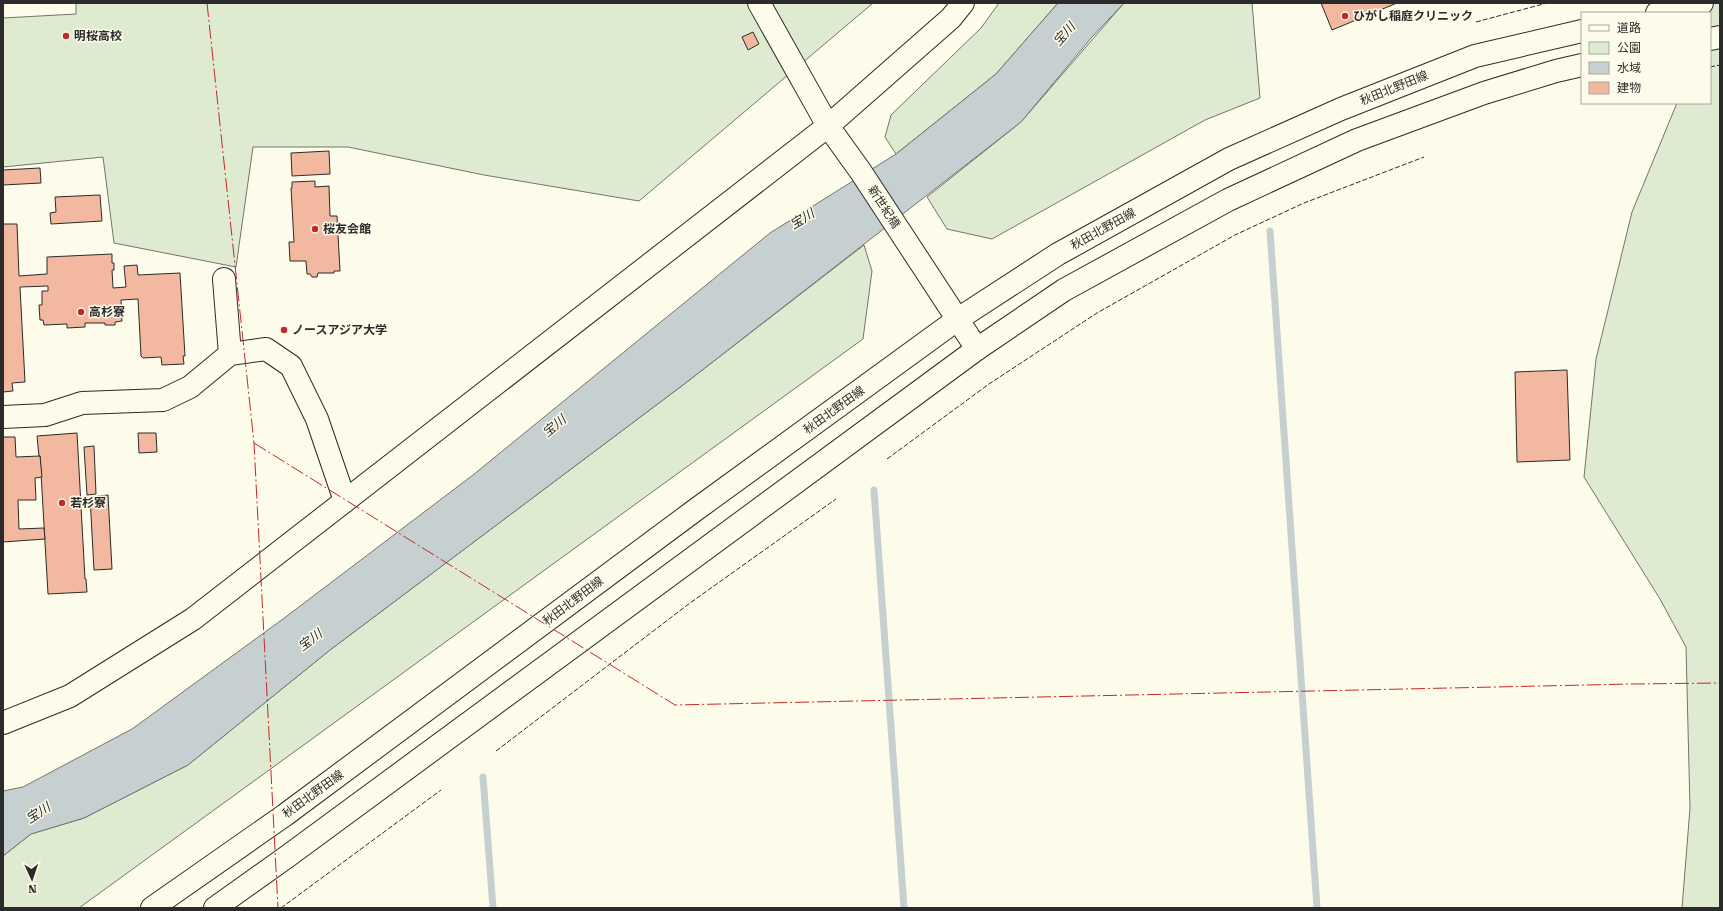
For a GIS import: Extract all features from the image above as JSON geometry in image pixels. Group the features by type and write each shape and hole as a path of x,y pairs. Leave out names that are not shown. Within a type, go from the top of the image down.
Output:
{"main road":[{"name":"新世紀橋","path":"759,3 828,126 861,172 977,349"},
{"path":"772,3 824,96 828,126"},
{"path":"3,723 70,696 193,619 828,126 951,18 963,3"},
{"path":"1662,12 1698,4"},
{"name":"秋田北野田線","path":"152,908 285,814 694,511 958,320 1058,254 1229,158 1341,109 1475,56 1581,31"},
{"path":"215,908 333,823 977,349 1064,290 1228,200 1357,140 1484,93 1556,71 1581,65"},
{"path":"224,279 230,354"},
{"path":"3,417 45,415 82,404 163,400 190,387 230,354 266,349 291,366 317,419 345,501"}],"green space":[{"path":"76,3 873,3 639,201 484,175 348,147 253,147 236,267 114,243 103,157 3,167 3,18 76,14"},
{"path":"999,3 1058,3 996,74 896,154 885,137 891,115 981,28"},
{"path":"1124,3 1252,3 1260,98 1205,120 992,239 947,229 927,197 1021,122"},
{"path":"1670,3 1720,3 1720,908 1682,908 1690,808 1686,647 1660,599 1584,477 1596,359 1632,212 1677,104 1711,104 1711,12 1671,12"},
{"path":"864,245 872,271 863,339 79,908 3,908 3,856 31,834 84,818 188,765 330,650 683,385"}],"water":[{"name":"宝川","path":"1058,3 1124,3 1092,37 1021,122 683,385 330,650 188,765 84,818 31,834 3,856 3,791 23,787 132,729 283,619 473,475 770,233 896,154 996,74"}],"building":[{"name":"ひがし稲庭クリニック","path":"1321,3 1397,3 1332,30"},
{"path":"753,32 759,44 748,50 742,37"},
{"path":"329,151 330,174 292,176 291,153"},
{"path":"40,168 41,183 3,185 3,170"},
{"name":"桜友会館","path":"315,181 315,187 329,186 330,216 337,216 340,271 334,271 334,273 318,273 317,277 312,277 310,274 307,274 306,261 290,261 289,242 294,242 292,182"},
{"path":"100,195 102,221 51,224 50,213 56,212 55,197"},
{"name":"高杉寮","path":"3,224 17,224 19,276 47,274 47,257 112,254 112,263 114,263 114,270 112,270 113,288 126,287 124,266 137,265 138,275 180,273 185,356 183,356 184,364 162,365 161,357 143,358 141,356 138,299 121,300 122,321 115,322 115,325 105,325 105,323 85,323 85,327 67,328 67,324 44,325 43,320 40,320 39,305 42,305 42,291 48,291 48,286 20,287 25,382 12,383 13,391 3,392"},
{"path":"1567,370 1570,460 1517,462 1515,372"},
{"name":"若杉寮","path":"77,433 87,592 48,594 40,456 37,436"},
{"path":"138,433 156,433 157,452 139,453"},
{"path":"3,437 15,437 16,457 40,456 42,477 35,478 36,500 18,500 19,529 44,528 45,539 3,542"},
{"path":"94,446 96,494 87,495 84,447"},
{"path":"108,495 112,569 94,570 90,497"}],"waterway":[{"path":"1270,231 1317,908"},
{"path":"874,490 904,908"},
{"path":"483,777 493,908"}],"fence":[{"path":"1476,22 1547,3"},
{"path":"1711,67 1720,65"},
{"path":"887,459 989,384 1097,313 1235,235 1304,203 1424,157"},
{"path":"496,751 690,603 836,499"},
{"path":"281,908 441,790"}],"power":[{"path":"207,3 254,443 278,908"},
{"path":"254,443 675,705 1720,683"}],"place":[{"name":"ひがし稲庭クリニック","path":"1345,16"},
{"name":"明桜高校","path":"66,36"},
{"name":"桜友会館","path":"315,229"},
{"name":"高杉寮","path":"81,312"},
{"name":"ノースアジア大学","path":"284,330"},
{"name":"若杉寮","path":"62,503"}]}
